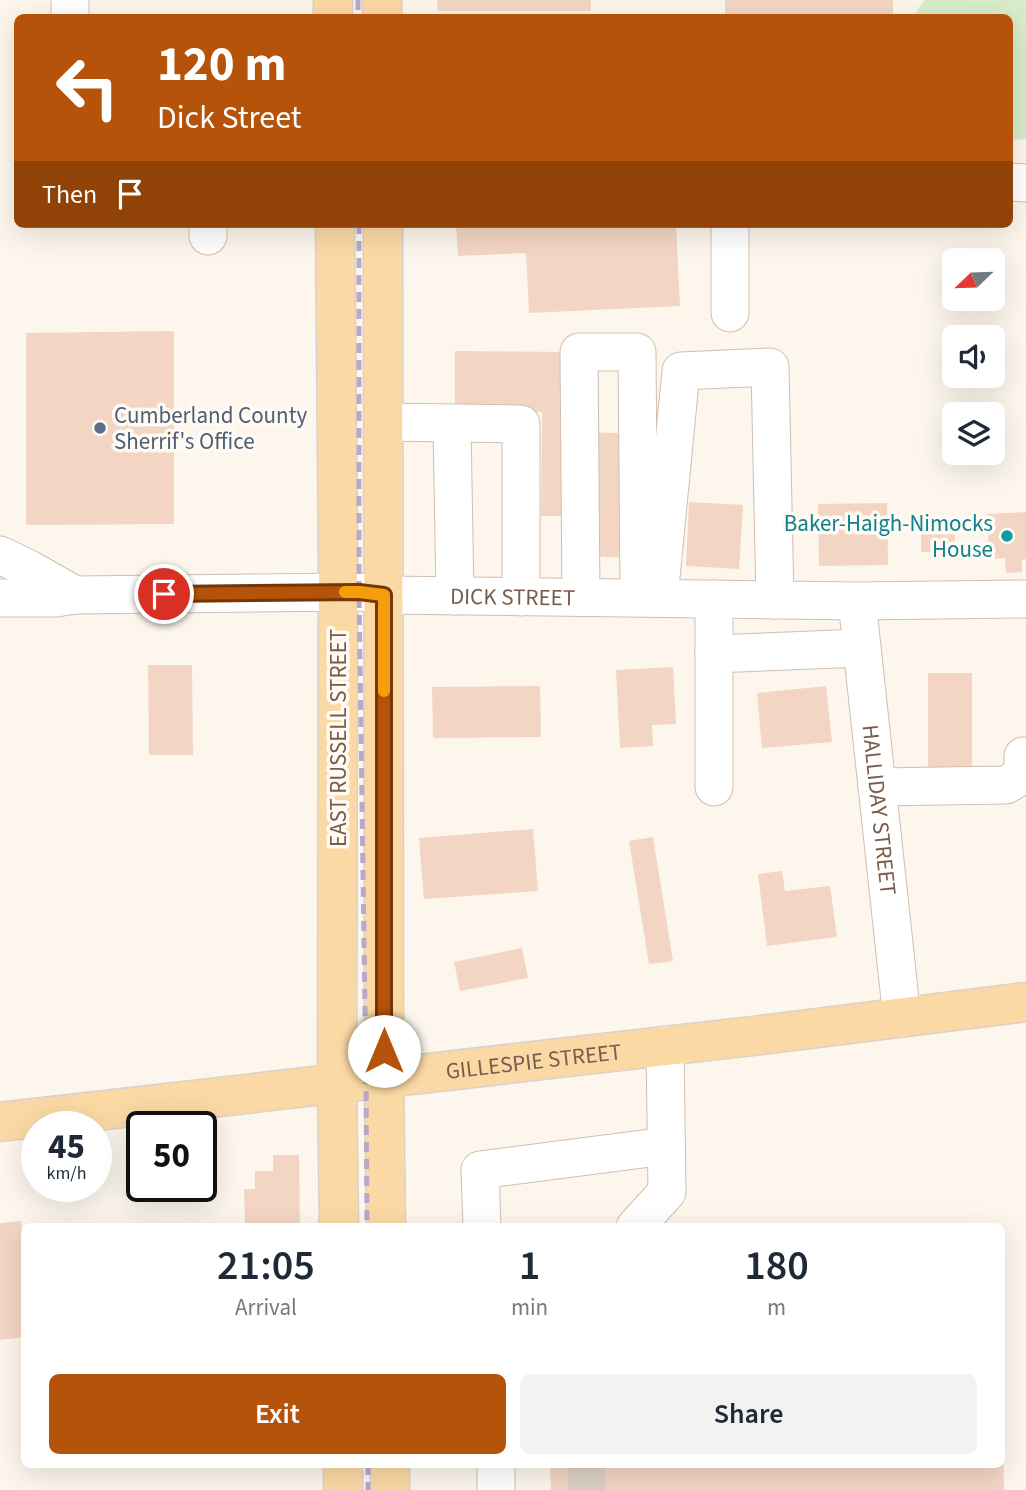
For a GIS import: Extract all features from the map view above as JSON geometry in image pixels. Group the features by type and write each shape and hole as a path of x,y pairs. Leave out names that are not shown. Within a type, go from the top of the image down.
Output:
{"main road":[{"name":"EAST RUSSELL STREET","path":"335,228 339,1223"},
{"name":"EAST RUSSELL STREET","path":"383,228 386,1223"},
{"name":"GILLESPIE STREET","path":"0,1122 1026,1002"},
{"path":"343,1468 343,1490"},
{"path":"390,1468 390,1490"}],"street":[{"path":"730,228 730,313"},
{"path":"581,597 579,352 637,352 649,598"},
{"path":"649,598 681,371 770,368 775,600"},
{"path":"384,422 521,424 521,597"},
{"path":"452,424 455,596"},
{"path":"0,555 75,595"},
{"name":"DICK STREET","path":"0,598 359,592 384,595 857,601 1023,609"},
{"path":"714,599 715,788"},
{"name":"HALLIDAY STREET","path":"857,601 902,1018"},
{"path":"714,654 862,648"},
{"path":"877,787 1006,785 1017,779 1023,769 1023,756"},
{"path":"639,1223 667,1192 665,1045"},
{"path":"482,1223 480,1170 666,1146"},
{"path":"496,1468 496,1490"}],"green space":[{"path":"924,0 1026,0 1026,139 1013,140 1013,14 915,14"}],"building":[{"path":"437,0 591,0 591,11 438,11"},
{"path":"725,0 893,0 893,14 725,14"},
{"path":"456,228 676,228 680,306 529,313 526,253 458,256"},
{"name":"Cumberland County Sherrif's Office","path":"174,331 174,524 26,525 26,333"},
{"path":"455,351 575,352 574,516 541,516 542,412 455,411"},
{"path":"589,432 636,434 630,558 583,556"},
{"path":"689,502 743,505 739,569 686,566"},
{"path":"887,503 888,565 819,566 818,504"},
{"name":"Baker-Haigh-Nimocks House","path":"1026,512 1026,559 1022,560 1022,572 1006,573 1005,558 989,559 987,514"},
{"path":"921,534 955,534 955,551 921,552"},
{"path":"148,665 192,665 193,755 149,755"},
{"path":"673,667 676,724 652,725 653,746 620,748 616,670"},
{"path":"928,673 972,673 972,779 928,779"},
{"path":"540,686 541,737 433,738 432,687"},
{"path":"826,686 832,742 762,748 757,693"},
{"path":"533,829 538,891 424,899 419,838"},
{"path":"653,837 673,961 649,964 629,841"},
{"path":"782,871 785,891 830,886 837,937 767,946 758,874"},
{"path":"522,948 528,978 460,991 454,962"},
{"path":"273,1155 299,1155 300,1223 245,1223 244,1189 255,1189 255,1171 273,1171"},
{"path":"0,1223 21,1223 21,1337 0,1340"},
{"path":"550,1468 1004,1468 1004,1490 551,1490"}],"tunnel":[{"path":"587,1468 587,1490"}],"railway":[{"path":"358,0 358,14"},
{"path":"359,228 359,592 367,1223"},
{"path":"368,1468 368,1490"}],"slow traffic":[{"path":"345,592 384,595 384,691"}],"place":[{"name":"Cumberland County Sherrif's Office","path":"100,428"},
{"name":"Baker-Haigh-Nimocks House","path":"1007,536"}],"route":[{"path":"164,594 359,592 384,595 384,1051"}]}
